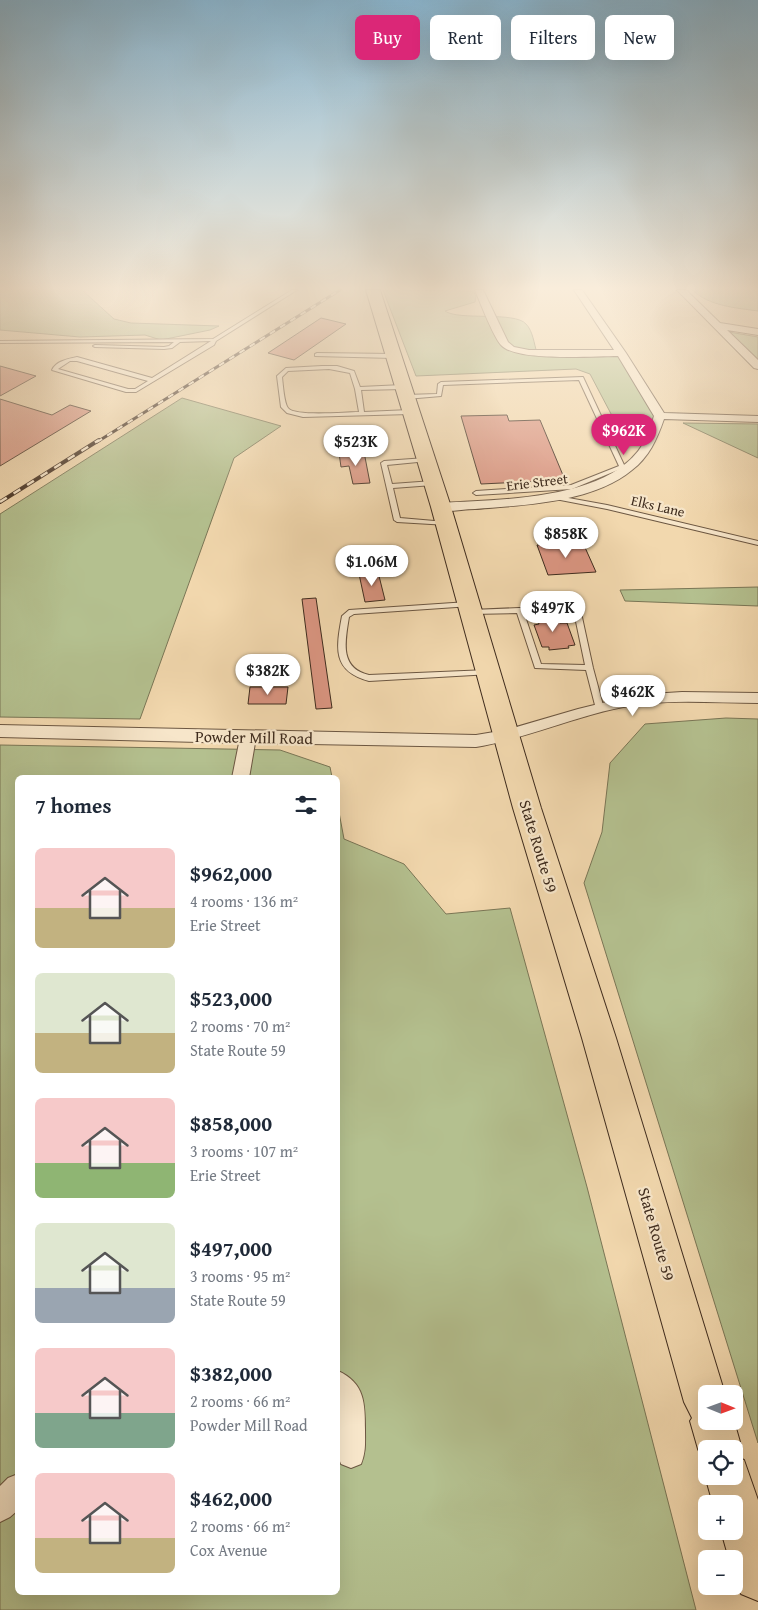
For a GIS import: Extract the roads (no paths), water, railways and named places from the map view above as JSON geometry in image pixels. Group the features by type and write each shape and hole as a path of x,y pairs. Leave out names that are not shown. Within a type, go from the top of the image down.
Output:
{"main road":[{"name":"State Route 59","path":"396,365 443,515 508,736 527,808 602,1048 701,1385"},
{"path":"731,1485 758,1577"}],"street":[{"path":"629,365 660,416 758,419"},
{"name":"Erie Street","path":"443,515 552,497 585,490 603,483 639,460 653,441 660,416"},
{"name":"Powder Mill Road","path":"0,731 476,741 508,736 635,700 682,697 758,698"},
{"path":"241,775 248,737"},
{"path":"340,1388 351,1402 351,1454"},
{"path":"0,1507 15,1491"}],"lane":[{"path":"59,365 55,370 128,391 136,390 177,365"},
{"path":"99,365 152,380"},
{"path":"362,414 358,389 352,372 339,368 291,369 286,370 279,377 284,407 289,412 303,415 362,414 406,399 439,395 441,384 581,378 625,468 572,487 476,493"},
{"path":"358,389 406,399"},
{"path":"426,460 384,463 397,520 443,515"},
{"path":"389,486 433,483"},
{"name":"Elks Lane","path":"552,497 607,507 758,543"},
{"path":"488,672 369,678 354,674 347,668 343,656 346,616 352,612 469,608 577,610 600,709"},
{"path":"518,610 538,666 589,668"}],"railway":[{"path":"97,442 220,365"},
{"path":"0,502 99,440"}]}
